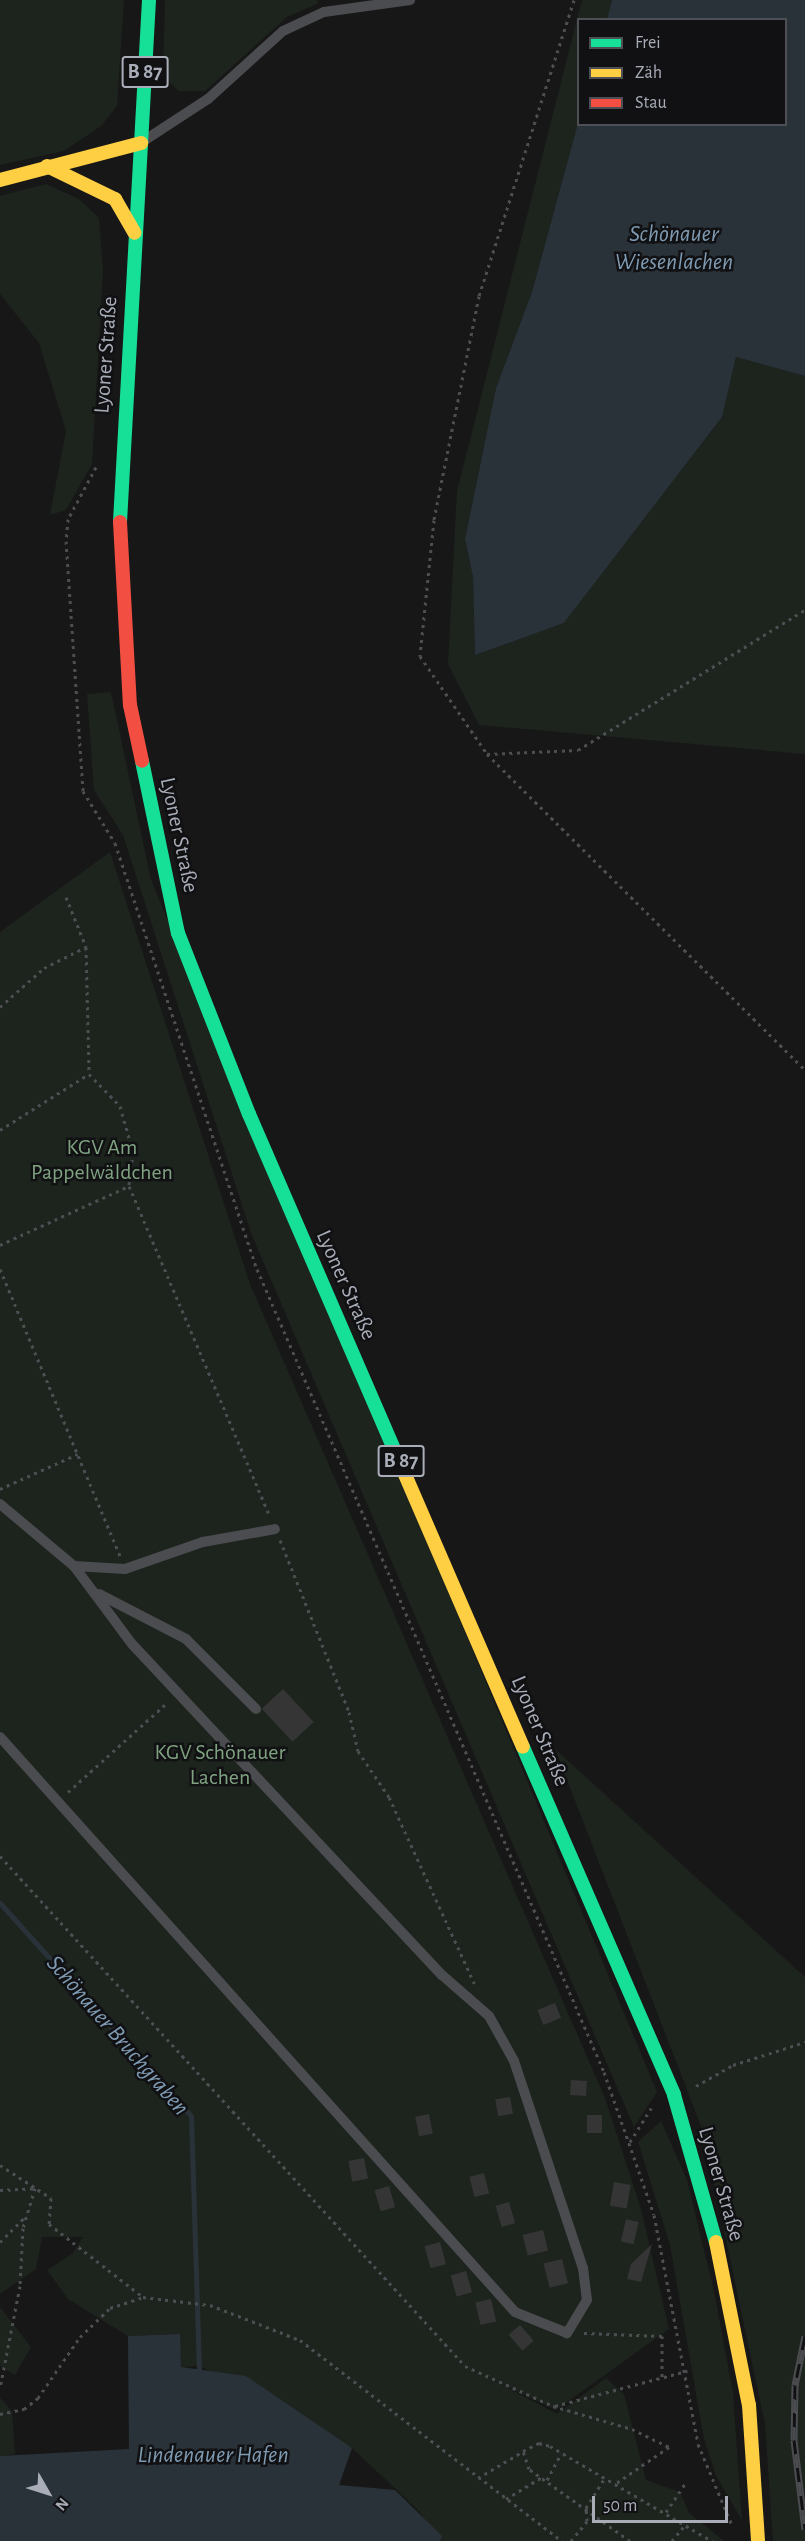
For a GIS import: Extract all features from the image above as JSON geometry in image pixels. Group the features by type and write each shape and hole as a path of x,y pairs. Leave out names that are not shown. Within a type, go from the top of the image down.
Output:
{"main road":[{"name":"Lyoner Straße","path":"150,0 135,233 120,547 130,705 178,933 249,1114 674,2096 728,2286 749,2405 756,2541"},
{"path":"0,180 141,143"},
{"path":"47,166 89,182 115,199 135,233"}],"lane":[{"path":"141,143 208,99 283,31 324,12 410,0"},
{"path":"0,1504 74,1566 139,1652 442,1975 489,2016 514,2061 583,2268 587,2300 567,2333 515,2312 0,1737"},
{"path":"74,1566 125,1569 203,1542 275,1529"},
{"path":"95,1592 186,1639 256,1709"},
{"path":"738,2538 756,2541"}],"path":[{"path":"574,0 479,296 434,520 420,656 487,754 805,1070"},
{"path":"66,541 83,791 115,843 257,1269 629,2142 654,2215 706,2472 738,2538"},
{"path":"487,754 578,750 805,610"},
{"path":"66,897 86,947 90,1074 120,1106 133,1152 129,1185 275,1529 349,1712 358,1751 389,1797 489,2016"},
{"path":"0,1007 44,968 86,947"},
{"path":"0,1130 90,1074"},
{"path":"0,1245 129,1185"},
{"path":"0,1269 125,1569"},
{"path":"0,1489 78,1454"},
{"path":"58,1801 165,1705"},
{"path":"0,1856 465,2366 553,2406 632,2429 669,2447 615,2484"},
{"path":"688,2090 733,2065 805,2042"},
{"path":"629,2142 659,2101"},
{"path":"0,2165 51,2198 49,2224 143,2297"},
{"path":"0,2190 35,2188"},
{"path":"0,2388 12,2344 27,2215 35,2188"},
{"path":"0,2242 27,2215"},
{"path":"0,2414 24,2409 38,2398 94,2321 111,2308 143,2297 171,2298 210,2305 300,2340 562,2541"},
{"path":"567,2333 662,2336 662,2379"},
{"path":"553,2406 687,2371"},
{"path":"478,2478 538,2443 666,2512 712,2541"},
{"path":"524,2451 525,2464 630,2541"},
{"path":"547,2480 561,2454"},
{"path":"506,2499 542,2477"},
{"path":"571,2541 587,2521 586,2508 605,2478"},
{"path":"666,2512 685,2484"},
{"path":"672,2541 686,2524"}],"green space":[{"path":"0,0 124,0 117,106 101,126 64,151 0,165"},
{"path":"165,0 317,0 319,3 287,17 205,91 178,91 163,75"},
{"path":"582,0 612,0 607,18 577,18"},
{"path":"577,20 577,126 532,292 496,388 465,539 473,577 475,655 564,623 722,417 736,357 805,376 805,754 479,725 448,664 457,491"},
{"path":"46,184 79,199 99,218 103,270 92,464 66,510 50,515 66,431 39,343 0,294 0,196"},
{"path":"111,692 151,880 657,2092 634,2127 251,1233 123,835 94,790 87,694"},
{"name":"KGV Schönauer Lachen","path":"110,852 250,1284 605,2098 641,2209 669,2329 556,2410 489,2378 557,2414 606,2378 624,2394 646,2480 680,2492 689,2513 724,2541 440,2541 418,2510 352,2448 200,2366 180,2367 180,2334 128,2336 68,2299 47,2270 72,2254 83,2237 42,2237 36,2269 0,2294 0,932"},
{"path":"555,1749 805,1977 805,2541 773,2541 765,2424 703,2131"},
{"path":"661,2121 687,2180 714,2291 733,2393 742,2520 716,2476 704,2439 670,2245 638,2142"},
{"path":"0,2307 31,2347 15,2375 0,2366"},
{"path":"0,2398 12,2411 15,2454 0,2456"}],"water":[{"name":"Schönauer Wiesenlachen","path":"612,0 805,0 805,376 736,357 722,417 564,623 475,655 473,577 465,539 496,388 532,292 577,126 787,126 787,18 607,18"},
{"name":"Lindenauer Hafen","path":"180,2334 181,2367 246,2376 352,2448 339,2485 395,2490 442,2536 440,2541 0,2541 0,2456 129,2449 128,2336"}],"building":[{"path":"283,1689 314,1722 292,1742 262,1709"},
{"path":"555,2003 561,2018 543,2025 537,2010"},
{"path":"571,2080 587,2081 586,2096 570,2095"},
{"path":"510,2097 513,2114 498,2116 495,2100"},
{"path":"429,2114 433,2134 419,2136 415,2117"},
{"path":"587,2115 602,2115 602,2133 587,2133"},
{"path":"364,2158 368,2179 352,2182 348,2161"},
{"path":"484,2173 489,2193 475,2197 469,2177"},
{"path":"614,2182 631,2185 627,2209 610,2206"},
{"path":"389,2186 395,2207 381,2211 375,2190"},
{"path":"509,2202 515,2223 502,2227 496,2206"},
{"path":"626,2219 639,2222 633,2244 621,2241"},
{"path":"543,2230 548,2250 528,2255 523,2235"},
{"path":"440,2242 446,2264 430,2268 425,2246"},
{"path":"652,2244 641,2282 627,2279 631,2264"},
{"path":"562,2259 568,2283 550,2288 544,2264"},
{"path":"466,2271 472,2292 457,2297 451,2275"},
{"path":"491,2299 496,2321 481,2325 475,2303"},
{"path":"520,2325 534,2341 522,2351 509,2335"}],"waterway":[{"name":"Schönauer Bruchgraben","path":"0,1903 191,2116 199,2371"}],"railway":[{"path":"805,2336 795,2385 794,2440 805,2529"}],"traffic: fast":[{"path":"120,522 149,0"},
{"path":"142,761 178,933 249,1114 400,1463"},
{"path":"523,1747 674,2095 716,2242"}],"traffic: slow":[{"path":"0,180 141,143"},
{"path":"47,166 115,199 135,233"},
{"path":"400,1463 523,1747"},
{"path":"716,2242 749,2405 758,2541"}],"traffic: jam":[{"path":"120,522 130,705 142,761"}],"park label":[{"name":"KGV Am Pappelwäldchen","path":"102,1160"}]}
